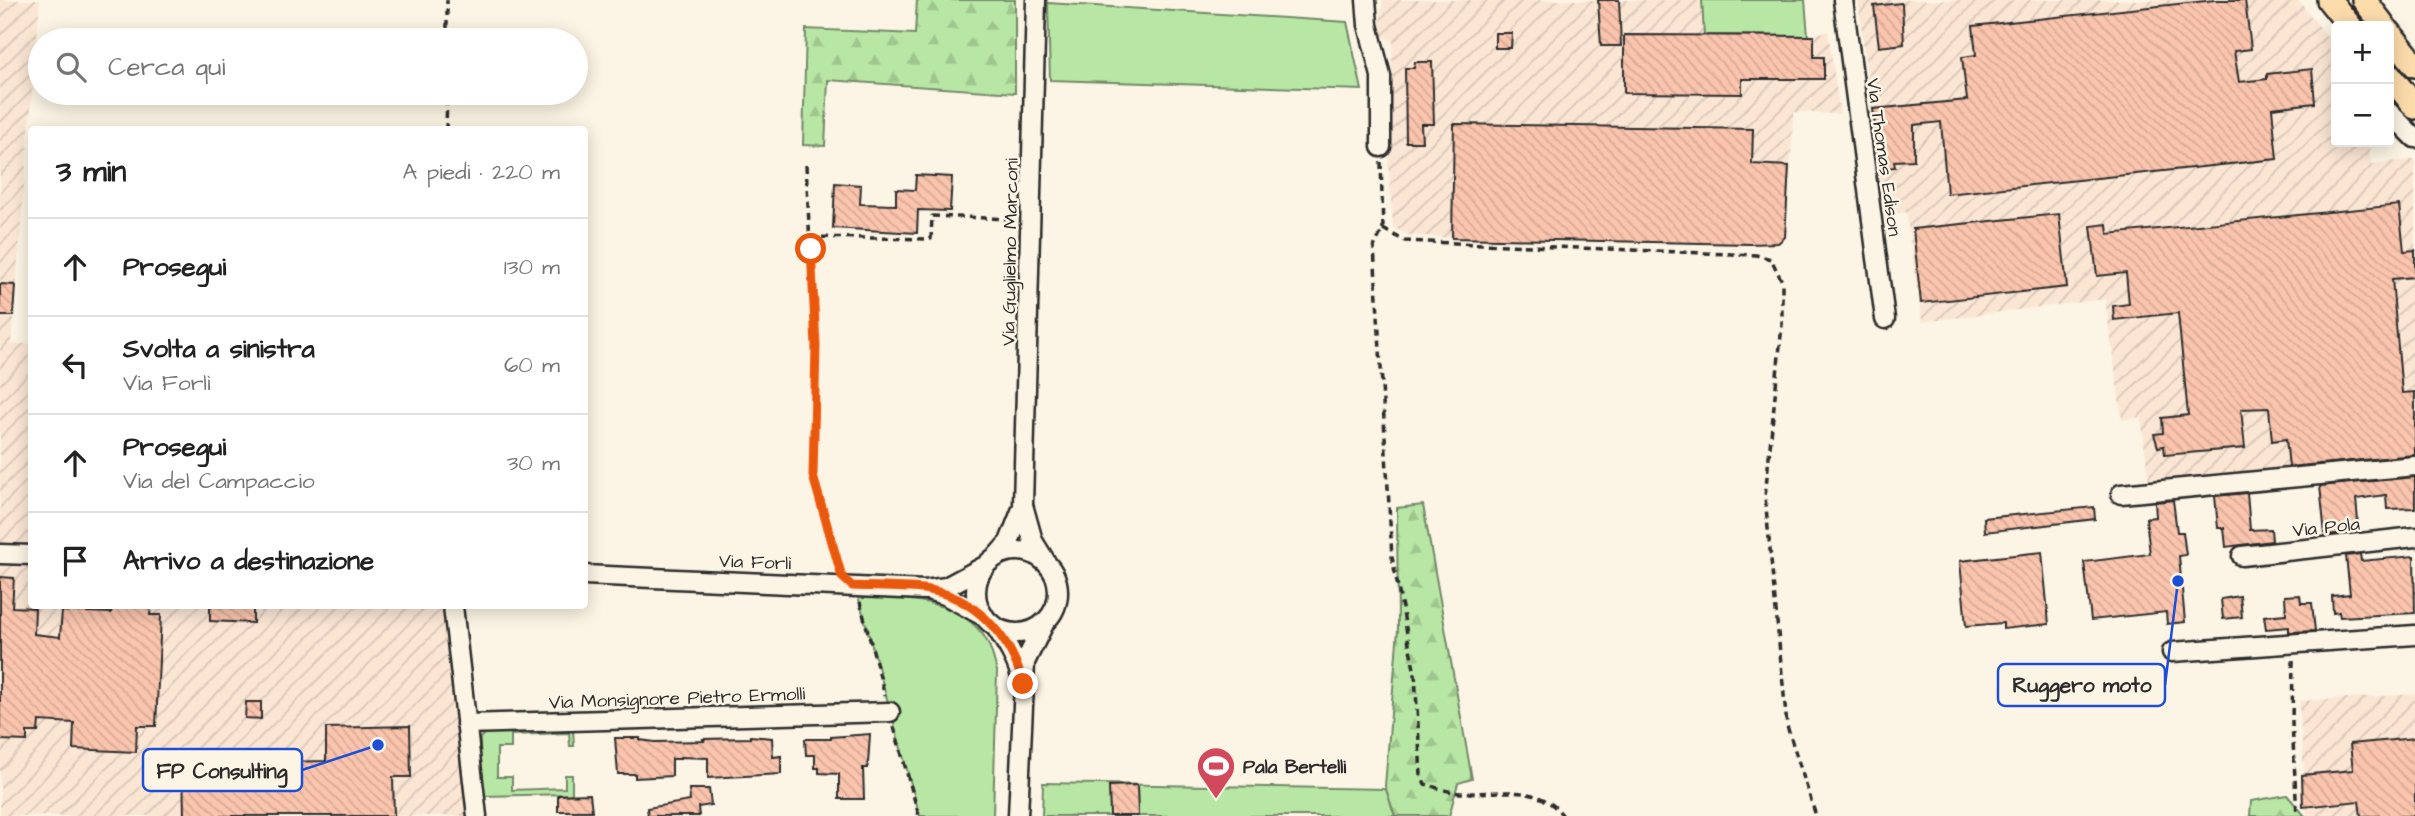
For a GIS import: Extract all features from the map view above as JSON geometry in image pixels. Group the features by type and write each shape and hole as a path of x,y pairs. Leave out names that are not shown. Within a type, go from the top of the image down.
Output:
{"main road":[{"path":"2329,0 2346,21"},
{"path":"2364,0 2380,21"},
{"path":"2394,38 2415,65"},
{"path":"2394,80 2415,107"}],"street":[{"name":"Via Guglielmo Marconi","path":"1036,0 1023,505 1033,541 1046,562"},
{"path":"1366,0 1368,25 1381,76 1381,147"},
{"name":"Via Thomas Edison","path":"1843,0 1885,319"},
{"path":"2394,117 2415,138"},
{"path":"2121,495 2415,466"},
{"name":"Via Guglielmo Marconi","path":"990,561 1009,542 1023,505"},
{"name":"Via Pola","path":"2242,556 2415,537"},
{"path":"1018,816 1025,662 1058,599 1054,573 1046,562 1022,551 1009,552 990,561 978,578 976,592 978,605 1018,664 1023,684"},
{"path":"0,554 28,555"},
{"name":"Via Forlì","path":"925,590 946,587 990,561"},
{"name":"Via Forlì","path":"588,575 925,590 945,595 990,622"},
{"path":"453,609 477,816"},
{"path":"990,622 1007,632 1021,633 1045,622"},
{"path":"2172,652 2415,635"},
{"name":"Via Monsignore Pietro Ermolli","path":"466,724 890,712"}],"path":[{"path":"447,0 447,28"},
{"path":"446,126 447,105"},
{"path":"1381,147 1383,229 1374,247 1392,557 1415,674 1421,775 1425,784 1455,792 1526,793 1547,800 1563,816"},
{"path":"806,165 816,345 813,476 842,577 852,586"},
{"path":"810,237 932,239 932,216 1030,219"},
{"path":"1383,229 1405,241 1756,255 1771,259 1782,281 1782,325 1765,498 1787,726 1816,816"},
{"path":"2294,644 2292,723 2297,816"}],"shaded area":[{"path":"0,0 40,0 38,28 28,28 28,105 31,105 11,344 28,344 28,609 447,609 470,816 0,816"},
{"path":"1383,0 1702,0 1705,35 1808,36 1828,31 1840,114 1794,112 1786,231 1785,237 1778,243 1408,235 1393,227 1387,146 1393,40 1378,36"},
{"path":"1858,0 2298,0 2331,41 2331,147 2369,147 2371,164 2415,159 2415,457 2149,484 2141,417 2122,420 2105,299 1922,322 1906,212 1884,215"},
{"path":"2415,694 2415,816 2307,816 2299,701"}],"green space":[{"path":"917,0 1015,0 1015,93 828,80 825,146 803,145 806,29 915,34"},
{"path":"1702,0 1805,0 1808,36 1704,35"},
{"path":"1048,3 1347,22 1362,90 1050,80"},
{"path":"1423,505 1472,779 1458,783 1449,816 1395,816 1385,786 1398,629 1397,508"},
{"path":"858,596 907,599 939,606 968,620 986,640 997,671 993,816 920,816"},
{"path":"573,730 574,746 570,746 569,733 511,735 511,748 497,748 497,777 512,777 512,790 565,788 565,775 572,775 572,794 481,796 480,738 486,732"},
{"name":"Pala Bertelli","path":"1043,783 1386,789 1395,816 1042,816"},
{"path":"2287,795 2305,816 2250,816 2251,801"}],"building":[{"path":"1598,0 1619,0 1621,46 1601,46"},
{"path":"2215,0 2245,0 2251,49 2234,51 2239,82 2267,79 2267,74 2312,69 2315,103 2272,108 2277,159 1947,194 1941,122 1914,125 1914,160 1894,161 1895,167 1880,169 1873,109 1967,100 1962,57 1976,55 1973,26"},
{"path":"1901,3 1904,44 1879,47 1874,6"},
{"path":"1495,33 1512,33 1511,48 1495,48"},
{"path":"1624,35 1814,36 1814,57 1824,57 1824,79 1742,79 1742,94 1624,93"},
{"path":"1415,62 1432,62 1434,124 1421,124 1422,142 1406,142 1405,68 1414,68"},
{"path":"1454,124 1753,129 1752,164 1789,166 1785,237 1778,243 1750,244 1452,238"},
{"path":"916,175 952,177 950,211 918,210 917,233 833,228 835,183 861,185 860,204 896,205 896,189 915,190"},
{"path":"2399,205 2404,251 2415,250 2415,277 2392,279 2402,393 2415,392 2415,455 2289,467 2286,439 2272,441 2269,408 2241,409 2245,448 2165,455 2164,446 2158,447 2154,434 2163,433 2162,418 2188,415 2178,313 2114,320 2113,306 2129,304 2126,273 2097,276 2091,226 2107,224 2108,234"},
{"path":"2059,214 2067,287 1921,303 1913,229"},
{"path":"0,284 15,285 13,316 0,316"},
{"path":"2415,477 2415,508 2387,509 2386,495 2356,499 2359,532 2325,535 2320,486"},
{"path":"2247,493 2250,530 2271,529 2272,541 2226,547 2224,528 2218,528 2215,496"},
{"path":"2173,500 2177,532 2183,532 2186,555 2179,556 2185,622 2167,624 2166,612 2091,620 2084,562 2150,554 2146,518 2156,517 2155,502"},
{"path":"2094,507 2095,519 1985,532 1984,518"},
{"path":"2042,552 2049,624 2003,629 2003,623 1966,626 1960,561"},
{"path":"2360,554 2361,561 2414,556 2415,613 2340,617 2339,612 2333,613 2332,596 2350,594 2346,556"},
{"path":"0,577 14,578 12,607 35,609 34,634 60,637 62,611 111,613 112,609 151,609 150,615 161,615 156,726 137,726 136,752 73,749 74,723 39,721 38,732 27,732 27,741 0,740"},
{"path":"2300,595 2301,603 2312,603 2315,631 2289,632 2289,627 2266,629 2264,616 2286,614 2285,596"},
{"path":"2240,596 2242,617 2223,619 2221,599"},
{"path":"210,609 253,609 253,623 210,621"},
{"path":"246,702 261,702 261,719 245,718"},
{"path":"410,726 411,777 393,777 394,816 184,816 183,764 326,761 326,728"},
{"path":"870,734 868,764 867,768 863,768 864,799 839,799 839,774 819,773 819,768 815,768 815,755 806,755 805,739"},
{"path":"750,736 772,738 773,757 781,756 781,774 708,778 708,758 680,757 672,759 672,776 635,778 635,774 618,774 615,738 640,738 655,742"},
{"path":"2415,738 2415,816 2361,816 2359,801 2303,807 2302,775 2353,770 2350,744"},
{"path":"1137,785 1138,816 1110,816 1109,786"},
{"path":"689,789 709,789 711,805 698,807 699,816 648,816 647,808 690,801"},
{"path":"590,794 592,811 558,811 558,795"}],"place":[{"name":"Ruggero moto","path":"2178,581"},
{"name":"FP Consulting","path":"378,745"},
{"name":"Pala Bertelli","path":"1216,800"}],"route":[{"path":"811,249 816,345 813,476 842,577 852,586 925,590 964,604 995,626 1018,664 1023,684"}]}
